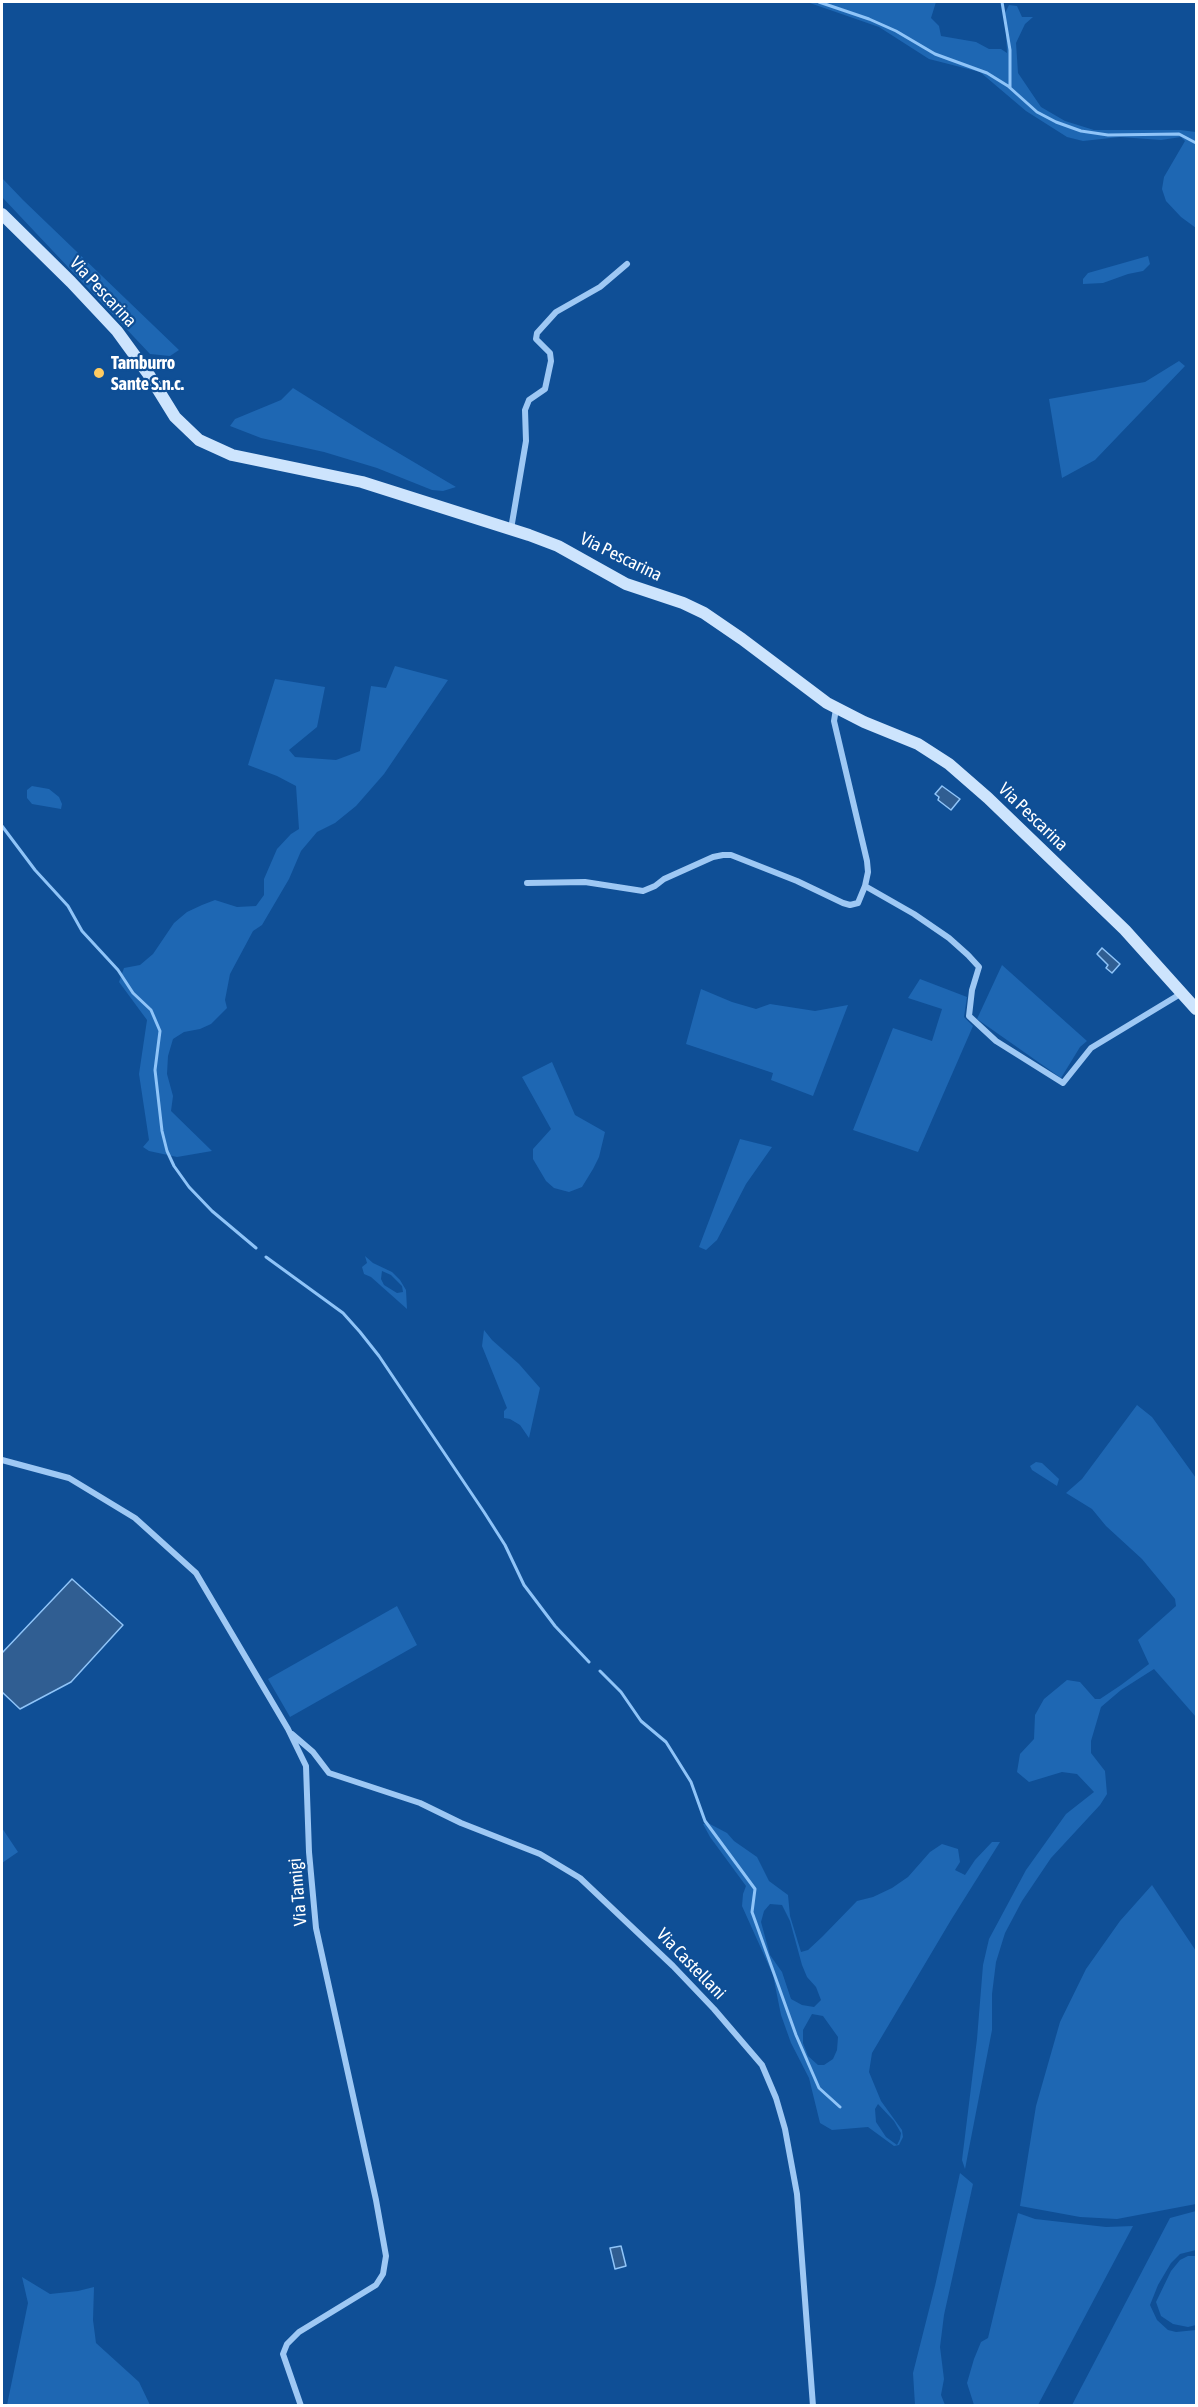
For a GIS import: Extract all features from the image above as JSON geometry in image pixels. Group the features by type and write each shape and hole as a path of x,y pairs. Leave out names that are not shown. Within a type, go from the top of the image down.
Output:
{"street":[{"name":"Via Pescarina","path":"2,214 117,331 149,375 175,417 199,440 232,454 362,482 511,529 558,546 626,584 683,603 704,613 736,634 810,692 836,709 918,744 962,774 1125,930 1197,1009"},
{"path":"511,529 526,441 525,411 529,400 544,389 551,361 550,353 536,339 537,333 556,312 600,287 627,264"},
{"path":"527,883 585,882 643,891 713,857 731,855 850,905 858,903 865,886 867,861 835,728 836,709"},
{"path":"865,886 923,920 968,955 979,967 972,990 969,1016 996,1041 1063,1083 1091,1048 1183,993"},
{"name":"Via Tamigi","path":"2,1460 69,1478 135,1518 196,1573 290,1733 306,1766 311,1888 321,1957 347,2064 386,2256 382,2274 376,2284 299,2332 287,2344 283,2354 300,2406"},
{"name":"Via Castellani","path":"290,1733 313,1752 328,1773 420,1803 461,1823 540,1854 580,1878 673,1966 762,2065 776,2098 786,2131 797,2194 813,2406"}],"shaded area":[{"path":"807,2 936,2 931,18 939,26 941,36 976,42 989,49 1001,49 1007,53 1005,13 1009,5 1017,6 1022,17 1033,17 1025,24 1016,43 1018,73 1041,107 1065,121 1094,130 1196,132 1196,228 1181,217 1166,201 1162,189 1164,177 1185,141 1181,137 1161,140 1120,137 1083,141 1067,137 1026,111 980,72 929,59 879,27"},
{"path":"2,178 179,350 170,356 150,354 2,197"},
{"path":"1148,256 1150,264 1143,271 1103,283 1083,284 1083,279 1088,273"},
{"path":"1179,361 1185,366 1095,460 1062,478 1049,399 1145,382"},
{"path":"293,388 456,487 443,491 432,490 377,468 324,452 261,438 230,426 235,419 281,400"},
{"path":"395,666 448,680 384,774 356,806 335,823 317,832 301,851 289,879 262,925 253,931 230,974 225,1000 227,1008 211,1024 184,1032 173,1039 168,1056 167,1074 173,1096 171,1111 212,1151 177,1157 149,1151 143,1147 149,1140 139,1074 147,1020 119,982 124,968 140,965 153,954 174,923 187,912 215,900 237,907 256,906 264,895 264,879 277,849 299,829 296,786 248,765 275,679 325,687 317,727 289,750 295,757 336,760 360,751 371,686 386,688"},
{"path":"32,786 49,789 59,797 62,804 61,809 32,804 27,798 27,790"},
{"path":"942,786 960,799 951,810 938,800 939,797 935,794"},
{"path":"1102,948 1120,964 1112,973 1106,968 1108,965 1097,954"},
{"path":"1002,965 1087,1041 1080,1047 1061,1078 977,1019"},
{"path":"920,979 967,997 964,1017 973,1026 918,1152 853,1130 893,1028 932,1041 942,1009 908,998"},
{"path":"701,989 756,1009 770,1004 815,1011 848,1005 813,1096 771,1080 773,1073 686,1044"},
{"path":"552,1062 575,1115 605,1132 599,1157 593,1169 582,1187 569,1192 554,1188 546,1181 533,1159 533,1149 551,1129 522,1077"},
{"path":"740,1139 772,1147 746,1184 717,1240 706,1250 699,1247"},
{"path":"365,1256 373,1263 392,1272 400,1280 406,1290 407,1309 371,1277 364,1274 362,1267 367,1263","holes":["382,1271 391,1275 402,1286 403,1292 397,1293 384,1285 381,1279"]},
{"path":"484,1330 540,1388 529,1438 520,1425 504,1418 504,1411 507,1408 482,1346"},
{"path":"1137,1405 1152,1417 1196,1478 1196,1717 1154,1669 1121,1690 1101,1707 1091,1741 1091,1753 1105,1771 1107,1794 1100,1805 1051,1858 1022,1901 1005,1933 996,1962 992,1994 992,2030 965,2169 962,2160 977,2039 983,1965 989,1939 1026,1870 1066,1814 1094,1792 1077,1774 1062,1772 1029,1782 1017,1772 1020,1754 1034,1739 1035,1715 1044,1699 1067,1680 1080,1682 1095,1699 1100,1699 1149,1664 1138,1640 1176,1606 1175,1599 1142,1559 1106,1526 1092,1509 1066,1493 1082,1479"},
{"path":"1036,1462 1042,1463 1059,1479 1057,1486 1032,1470 1030,1466"},
{"path":"72,1579 123,1625 71,1682 20,1709 2,1692 2,1653"},
{"path":"397,1606 417,1645 290,1717 268,1679"},
{"path":"708,1823 727,1833 734,1841 757,1857 769,1881 788,1895 790,1916 801,1952 808,1950 857,1901 873,1897 892,1888 908,1877 930,1852 942,1844 958,1849 960,1862 955,1870 965,1875 992,1842 1000,1842 872,2053 869,2072 881,2101 902,2130 903,2137 899,2145 894,2146 868,2127 832,2130 820,2123 809,2078 791,2043 781,2015 773,1975 742,1906 746,1886 703,1824","holes":["770,1904 782,1905 790,1921 802,1965 807,1977 816,1987 821,2000 814,2007 802,2005 791,1999 782,1972 770,1955 761,1922 764,1911","812,2014 823,2016 838,2037 837,2050 833,2059 824,2065 818,2065 808,2056 803,2043 803,2030","878,2104 894,2121 901,2133 897,2145 886,2137 876,2122 875,2109"]},
{"path":"2,1828 18,1852 2,1863"},
{"path":"1152,1885 1196,1951 1196,2204 1117,2219 1080,2217 1020,2206 1036,2106 1060,2022 1086,1969 1120,1921"},
{"path":"960,2173 973,2184 944,2315 940,2347 944,2379 941,2395 945,2405 915,2405 913,2373"},
{"path":"1196,2211 1196,2250 1180,2254 1171,2263 1150,2305 1157,2320 1168,2330 1176,2332 1196,2330 1196,2405 1072,2405 1170,2218"},
{"path":"1018,2213 1035,2219 1106,2227 1133,2226 1038,2405 974,2405 967,2383 981,2342 988,2338"},
{"path":"621,2246 626,2266 615,2269 610,2248"},
{"path":"1188,2256 1196,2256 1196,2325 1188,2327 1173,2324 1161,2316 1156,2302 1171,2271 1180,2260"},
{"path":"22,2277 50,2294 94,2287 93,2320 96,2343 139,2382 150,2405 7,2405 28,2303"}],"waterway":[{"path":"819,2 869,19 896,31 935,54 987,73 1008,86 1037,112 1056,122 1081,131 1108,135 1179,134 1196,143"},
{"path":"1002,2 1010,50 1010,87"},
{"path":"2,826 35,870 68,906 82,931 118,970 133,993 151,1010 160,1031 155,1070 162,1131 167,1151 174,1166 189,1187 212,1211 256,1248"},
{"path":"266,1257 343,1313 360,1332 379,1356 484,1512 505,1545 524,1585 555,1626 589,1662"},
{"path":"600,1671 621,1692 641,1721 666,1742 691,1782 705,1821 755,1889 752,1912 796,2035 819,2088 840,2107"}],"place":[{"name":"Tamburro Sante S.n.c.","path":"99,373"}]}
